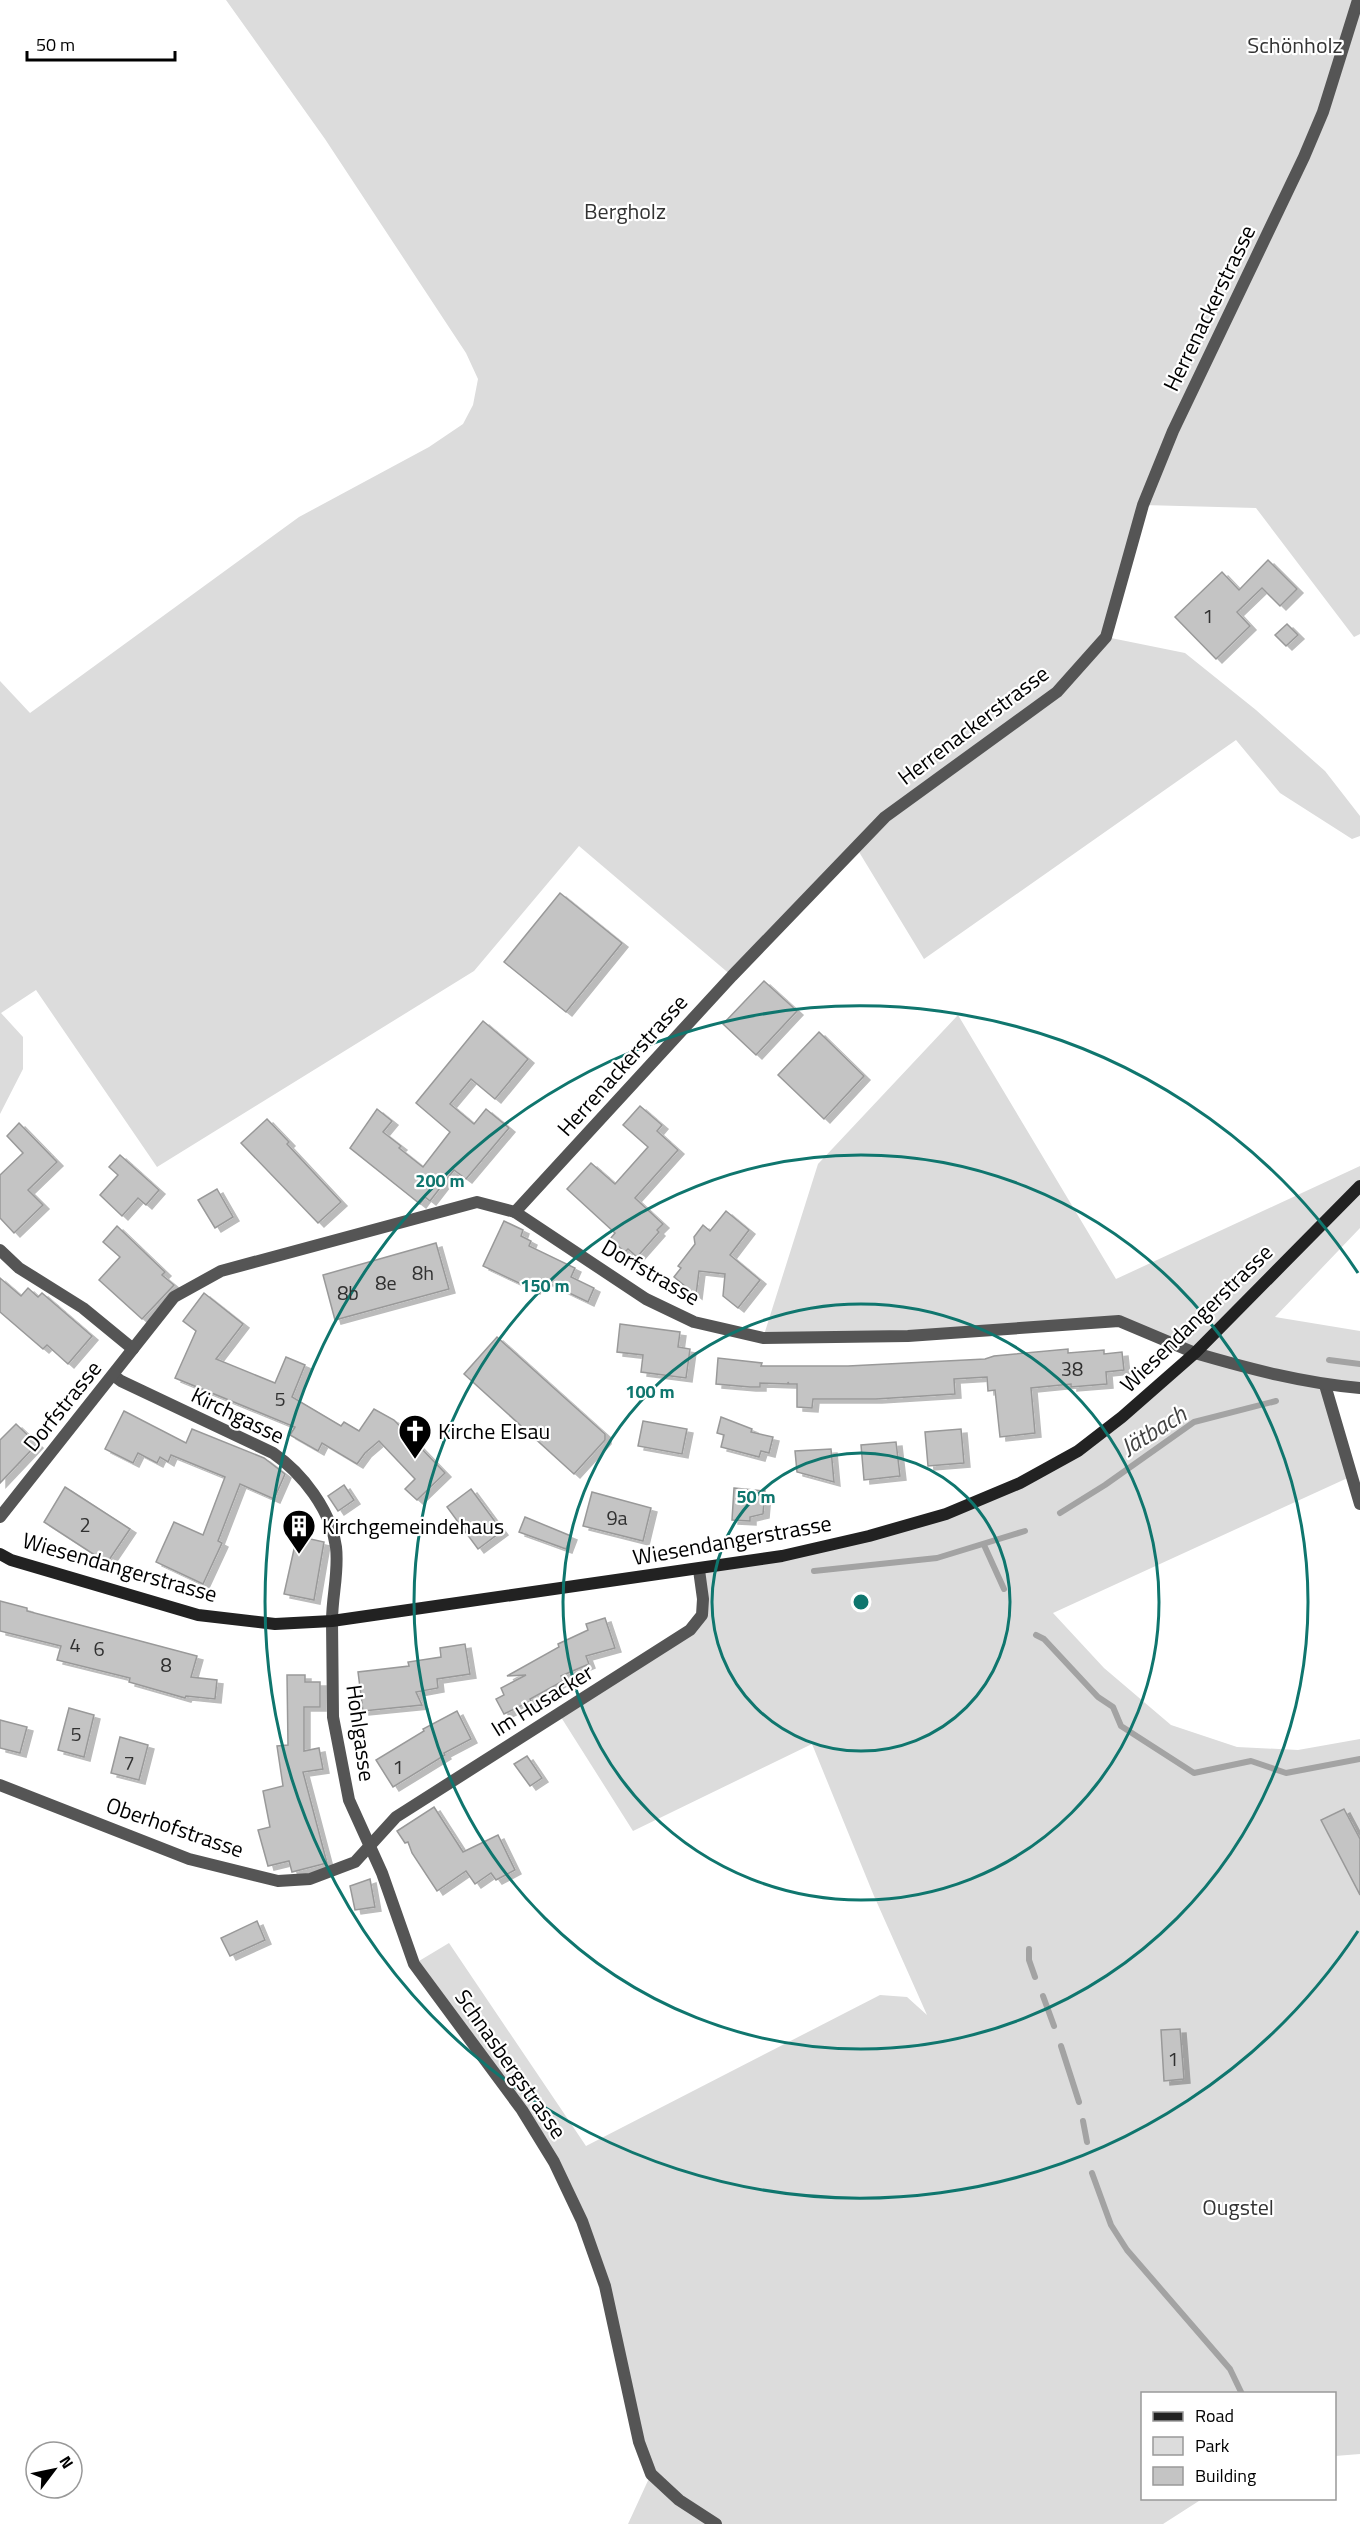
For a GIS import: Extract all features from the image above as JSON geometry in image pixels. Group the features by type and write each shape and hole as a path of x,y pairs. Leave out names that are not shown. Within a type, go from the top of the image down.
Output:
{"main road":[{"name":"Wiesendangerstrasse","path":"0,1554 11,1560 198,1615 275,1624 332,1621 699,1570 782,1556 868,1536 946,1514 1020,1483 1078,1451 1122,1418 1196,1353 1360,1186"}],"street":[{"name":"Herrenackerstrasse","path":"515,1212 732,975 885,817 1057,692 1106,637 1143,505 1173,431 1304,157 1323,112 1358,0"},
{"name":"Dorfstrasse","path":"0,1517 174,1297 221,1271 477,1202 515,1212 646,1299 694,1322 763,1338 908,1336 1119,1321 1196,1353 1275,1376 1325,1385 1360,1388"},
{"path":"0,1250 19,1268 83,1308 133,1349"},
{"name":"Kirchgasse","path":"113,1376 273,1453 291,1466 326,1514 336,1546 336,1588 332,1621"},
{"path":"1325,1385 1360,1504"},
{"name":"Im Husacker","path":"369,1847 396,1817 690,1630 702,1615 703,1599 699,1570"},
{"name":"Hohlgasse","path":"332,1621 333,1717 349,1800 369,1847"},
{"name":"Oberhofstrasse","path":"0,1785 189,1859 278,1881 310,1880 355,1862 369,1847"},
{"name":"Schnasbergstrasse","path":"369,1847 381,1873 414,1964 522,2110 554,2162 582,2221 604,2286 639,2442 651,2474 679,2500 716,2524"}],"green space":[{"path":"226,0 1360,0 1360,634 1354,637 1256,508 1143,505 1106,637 1185,653 1256,710 1325,771 1360,816 1360,836 1352,839 1280,793 1236,740 924,959 856,847 732,976 579,846 474,971 157,1167 36,990 1,1013 23,1037 23,1069 0,1114 0,681 30,713 299,517 429,447 463,424 473,405 478,379 466,353 325,139"},
{"name":"Ougstel","path":"958,1015 1116,1279 1360,1166 1360,1228 1275,1317 1360,1331 1360,1388 1326,1385 1352,1476 1053,1613 1104,1668 1171,1725 1237,1747 1298,1750 1360,1739 1360,1839 1344,1809 1321,1821 1350,1875 1360,1870 1360,2454 1336,2456 1336,2392 1141,2392 1141,2500 1200,2500 1163,2524 628,2524 651,2474 605,2286 554,2162 414,1964 449,1943 586,2146 880,1995 907,1997 927,2015 874,1896 812,1744 633,1831 559,1714 702,1615 699,1570 946,1514 1078,1451 1195,1354 1118,1321 763,1338 818,1164"}],"building":[{"path":"1268,560 1297,589 1280,606 1262,588 1237,612 1250,626 1216,659 1175,617 1222,572 1239,590"},
{"path":"1287,624 1298,635 1286,646 1275,635"},
{"path":"560,893 622,943 566,1012 504,962"},
{"path":"764,981 797,1011 756,1055 723,1024"},
{"path":"483,1021 528,1059 495,1099 471,1079 450,1104 474,1124 486,1109 509,1128 466,1179 454,1170 430,1201 425,1197 420,1204 350,1148 377,1109 392,1121 383,1132 423,1167 450,1132 416,1103"},
{"path":"819,1032 864,1076 824,1119 778,1075"},
{"path":"640,1106 662,1125 657,1131 678,1150 635,1198 663,1224 657,1230 659,1232 637,1257 628,1249 625,1252 610,1239 615,1233 567,1189 591,1163 615,1184 648,1147 623,1125"},
{"path":"267,1119 341,1202 318,1223 241,1143"},
{"path":"19,1123 57,1162 28,1190 43,1205 14,1233 0,1218 0,1175 23,1153 7,1136"},
{"path":"120,1155 159,1190 146,1205 138,1198 122,1216 100,1195 118,1175 109,1167"},
{"path":"217,1189 233,1217 215,1228 198,1200"},
{"path":"726,1211 749,1230 730,1255 760,1280 738,1308 723,1296 725,1274 699,1271 696,1295 674,1277 681,1268 678,1266 695,1244 694,1237 703,1225 710,1231"},
{"path":"504,1221 523,1230 521,1236 531,1241 529,1246 575,1268 571,1277 594,1288 588,1302 540,1279 534,1290 483,1266"},
{"path":"117,1226 165,1272 162,1275 174,1285 142,1319 99,1280 120,1257 103,1242"},
{"path":"436,1243 449,1289 335,1320 323,1275"},
{"path":"0,1278 21,1296 28,1288 38,1297 42,1293 92,1336 68,1364 47,1345 43,1349 0,1312"},
{"path":"204,1293 243,1324 216,1359 275,1383 286,1357 305,1365 292,1397 341,1426 344,1422 359,1431 374,1409 394,1420 445,1473 417,1500 405,1489 415,1479 379,1441 365,1453 357,1464 322,1443 318,1451 290,1435 295,1427 175,1378 196,1331 183,1321"},
{"path":"620,1324 680,1332 678,1347 690,1349 686,1378 641,1372 643,1355 617,1352"},
{"path":"497,1337 605,1434 605,1440 574,1474 464,1374"},
{"path":"1068,1349 1068,1353 1104,1350 1104,1354 1122,1352 1124,1370 1106,1372 1107,1384 1071,1387 1071,1384 1031,1388 1035,1433 1000,1437 995,1390 988,1391 987,1377 954,1379 955,1394 876,1399 813,1399 812,1408 797,1407 797,1384 760,1383 760,1387 750,1387 716,1384 718,1358 762,1363 761,1366 848,1366 985,1359 994,1356"},
{"path":"124,1411 186,1443 192,1429 264,1458 285,1474 274,1499 240,1484 218,1541 222,1543 203,1584 156,1562 174,1522 203,1535 225,1477 171,1455 168,1462 160,1457 157,1463 138,1453 133,1463 105,1449"},
{"path":"721,1417 752,1429 751,1432 773,1437 769,1453 761,1451 759,1457 721,1447 724,1435 717,1433"},
{"path":"643,1421 687,1429 682,1454 638,1446"},
{"path":"16,1424 37,1444 0,1483 0,1440"},
{"path":"961,1429 964,1463 928,1466 925,1432"},
{"path":"896,1442 900,1476 864,1480 861,1445"},
{"path":"831,1449 834,1482 797,1472 795,1451"},
{"path":"344,1485 354,1500 338,1511 328,1496"},
{"path":"65,1487 130,1529 107,1563 44,1522"},
{"path":"734,1488 765,1491 763,1514 750,1517 750,1521 732,1520"},
{"path":"471,1489 502,1531 478,1549 447,1507"},
{"path":"592,1492 651,1508 643,1541 583,1526"},
{"path":"525,1517 571,1536 566,1549 519,1532"},
{"name":"Kirchgemeindehaus","path":"297,1536 324,1542 314,1600 284,1594"},
{"path":"0,1601 27,1608 27,1611 197,1656 191,1677 217,1680 215,1699 186,1696 185,1698 129,1682 130,1678 57,1660 61,1646 0,1631"},
{"path":"605,1618 615,1648 586,1656 589,1664 561,1676 563,1681 530,1699 531,1701 504,1714 496,1699 504,1695 501,1688 526,1675 507,1676 559,1647 558,1644 588,1630 586,1624"},
{"path":"465,1644 470,1674 437,1679 438,1688 416,1692 422,1705 363,1711 358,1672 409,1666 408,1662 441,1657 440,1648"},
{"path":"287,1675 305,1675 305,1682 320,1682 320,1707 304,1707 304,1751 319,1748 323,1769 303,1772 327,1863 292,1872 289,1861 268,1866 258,1830 270,1827 263,1791 283,1786 277,1746 288,1745"},
{"path":"69,1708 94,1715 84,1757 58,1750"},
{"path":"457,1711 471,1739 444,1753 445,1755 393,1787 376,1760 424,1731 423,1729"},
{"path":"0,1720 27,1727 20,1753 0,1748"},
{"path":"120,1737 148,1745 139,1780 111,1773"},
{"path":"527,1756 542,1778 530,1786 514,1764"},
{"path":"434,1807 463,1852 498,1835 515,1870 496,1880 491,1873 475,1884 466,1871 437,1891 412,1853 408,1842 405,1843 397,1831"},
{"path":"1344,1809 1360,1839 1360,1895 1321,1820"},
{"path":"370,1879 375,1907 355,1910 350,1886"},
{"path":"257,1921 265,1940 230,1956 221,1938"},
{"path":"1180,2029 1184,2079 1164,2081 1161,2030"}],"waterway":[{"name":"Jätbach","path":"1329,1360 1360,1364"},
{"name":"Jätbach","path":"1060,1513 1105,1485 1194,1422 1276,1401"},
{"name":"Jätbach","path":"814,1571 937,1558 1025,1531"},
{"path":"984,1545 1004,1589"},
{"path":"1036,1635 1044,1639 1098,1697 1113,1707 1121,1726 1194,1773 1251,1761 1286,1773 1360,1759"},
{"path":"1029,1949 1029,1960 1035,1977"},
{"path":"1043,1996 1054,2026"},
{"path":"1061,2046 1079,2102"},
{"path":"1083,2121 1087,2142"},
{"path":"1092,2173 1111,2225 1127,2250 1230,2369 1241,2392"}],"place":[{"name":"Kirche Elsau","path":"415,1460"},
{"name":"Kirchgemeindehaus","path":"299,1555"}],"park label":[{"name":"Schönholz","path":"1295,45"},
{"name":"Bergholz","path":"625,211"}]}
